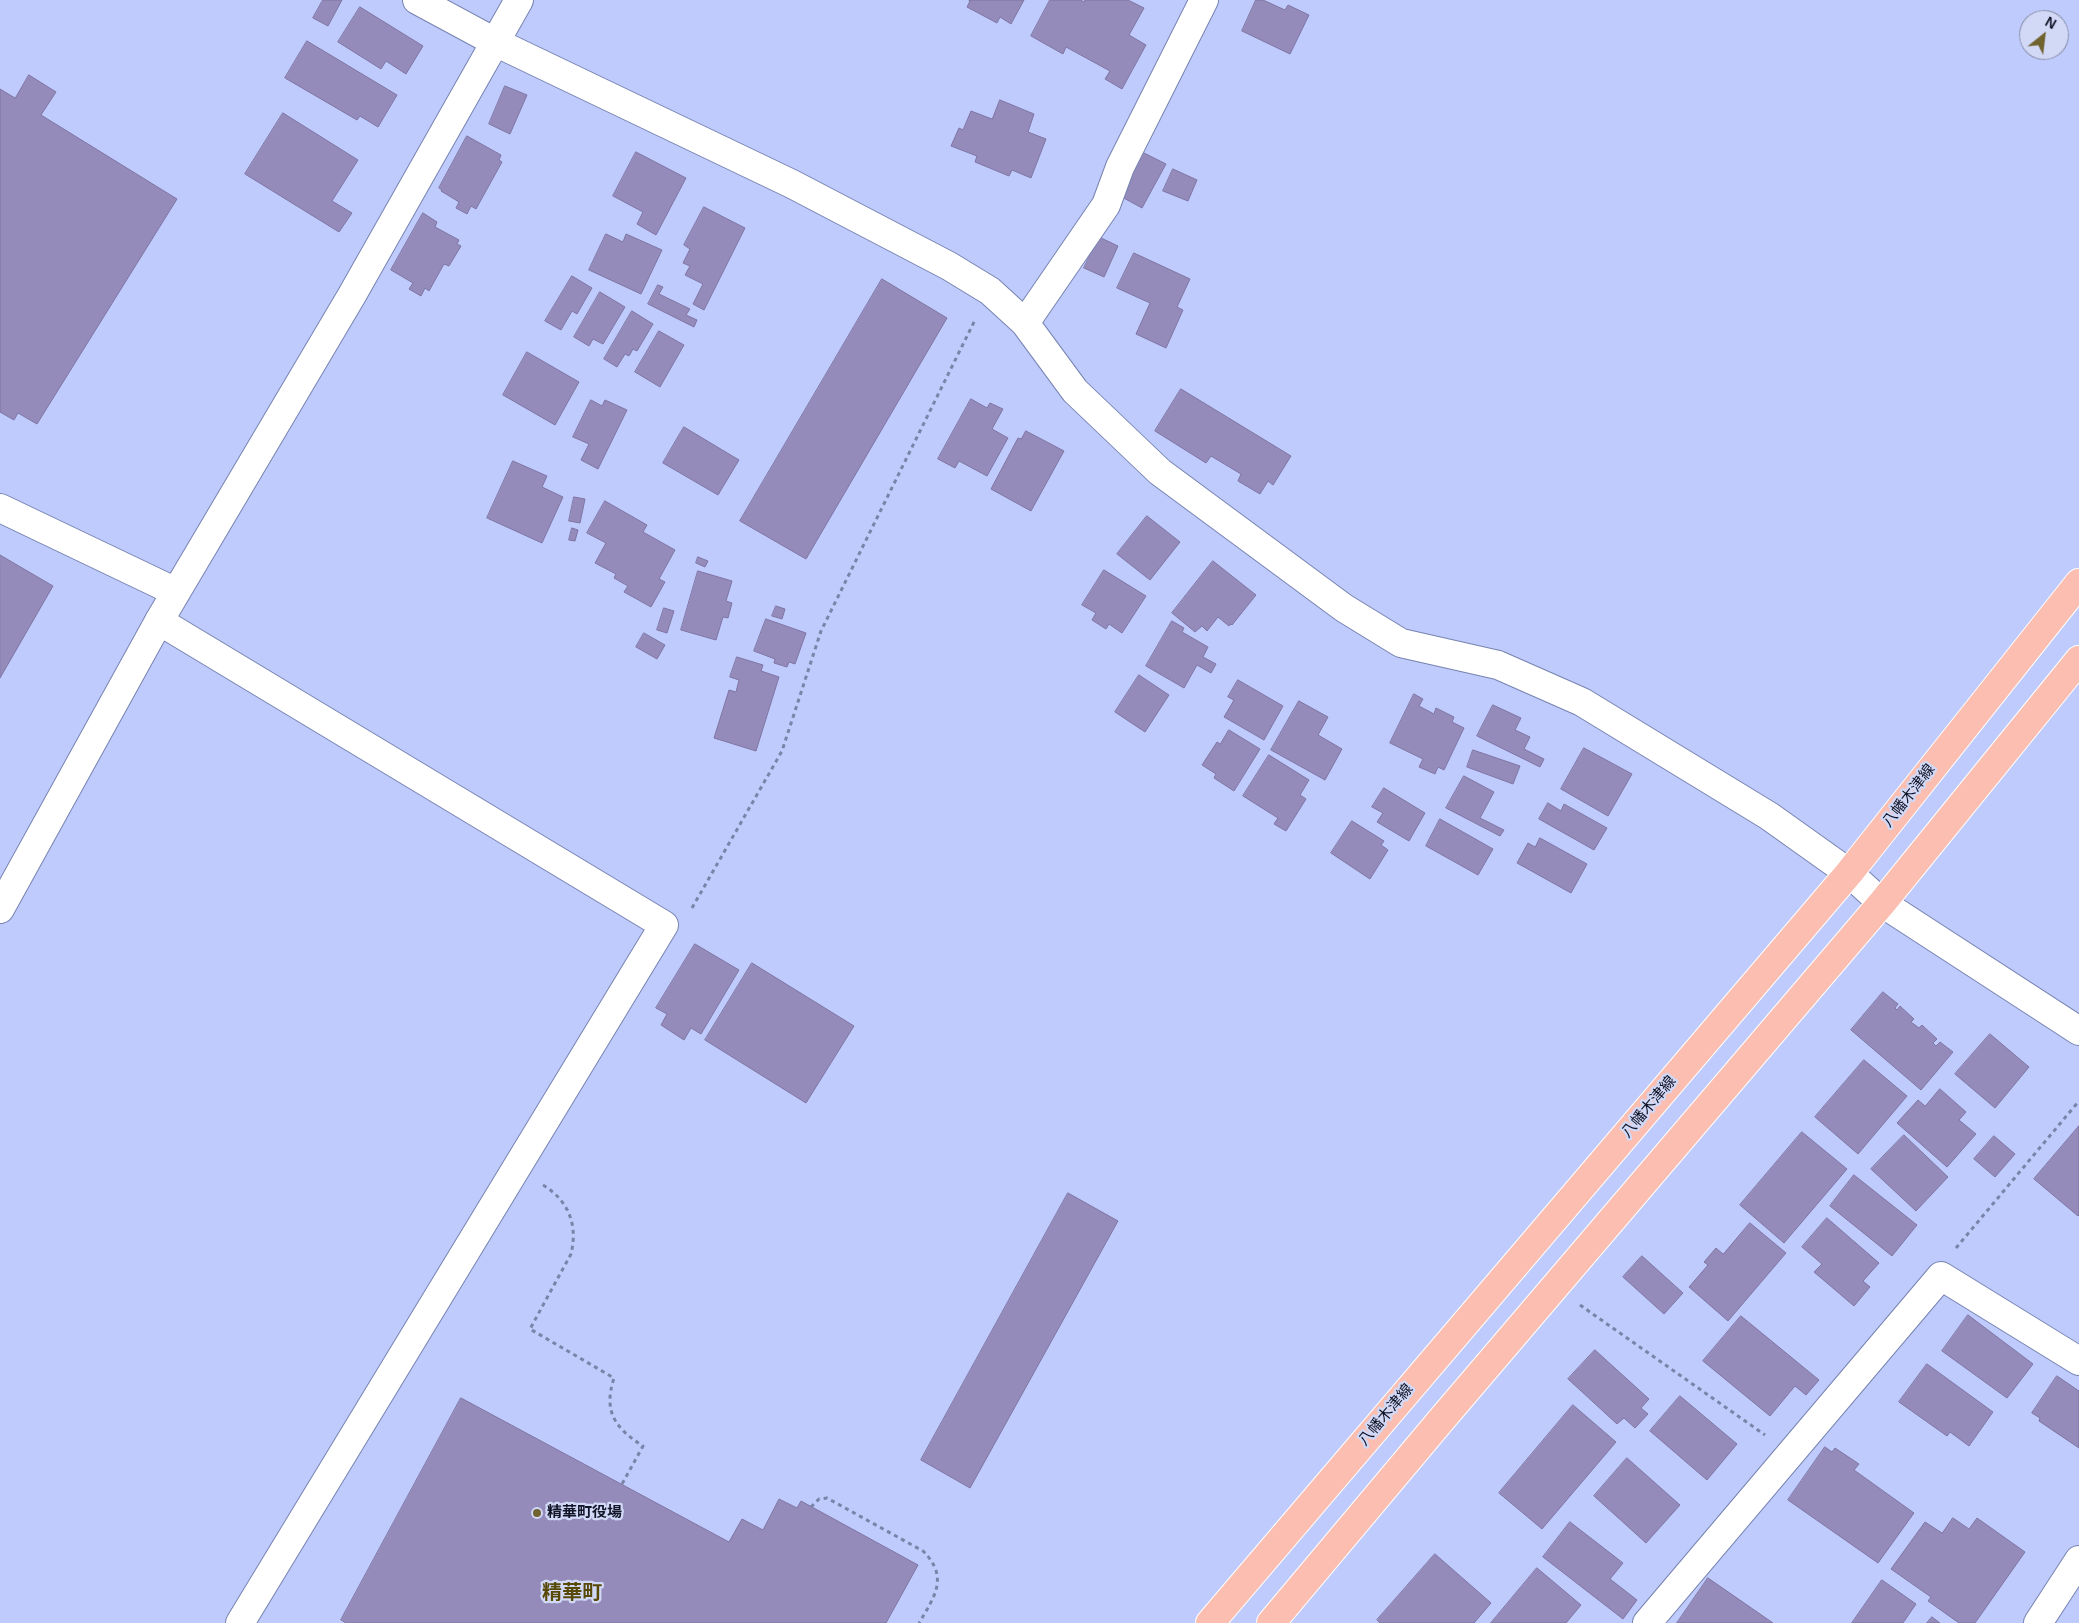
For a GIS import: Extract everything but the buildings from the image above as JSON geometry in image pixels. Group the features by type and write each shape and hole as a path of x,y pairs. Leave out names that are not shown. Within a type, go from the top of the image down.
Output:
{"main road":[{"name":"八幡木津線","path":"1210,1623 1848,873 2079,582"},
{"path":"1271,1623 1448,1411 1882,902 2079,660"}],"street":[{"path":"417,0 495,42 792,184 949,266 990,291 1025,323 1075,391 1160,472 1344,608 1401,643 1498,665 1582,702 1769,816 1848,873 1882,902 2079,1031"},
{"path":"0,909 176,592 352,295 519,0"},
{"path":"1025,323 1106,205 1120,167 1204,0"},
{"path":"0,508 176,592"},
{"path":"159,622 664,925 240,1623"},
{"path":"1647,1623 1941,1276 2079,1361"},
{"path":"2038,1623 2079,1560"}],"path":[{"path":"690,913 782,751 820,631 990,291"},
{"path":"1941,1276 1948,1258 2079,1101"},
{"path":"536,1181 552,1190 563,1202 571,1216 574,1242 571,1254 530,1329 614,1378 610,1390 609,1404 612,1416 619,1429 643,1446 622,1484"},
{"path":"1578,1304 1792,1454"},
{"path":"811,1507 819,1499 827,1498 923,1550 933,1561 938,1574 938,1587 919,1623"}],"place":[{"name":"精華町役場","path":"537,1513"}],"district":[{"name":"精華町","path":"572,1593"}]}
